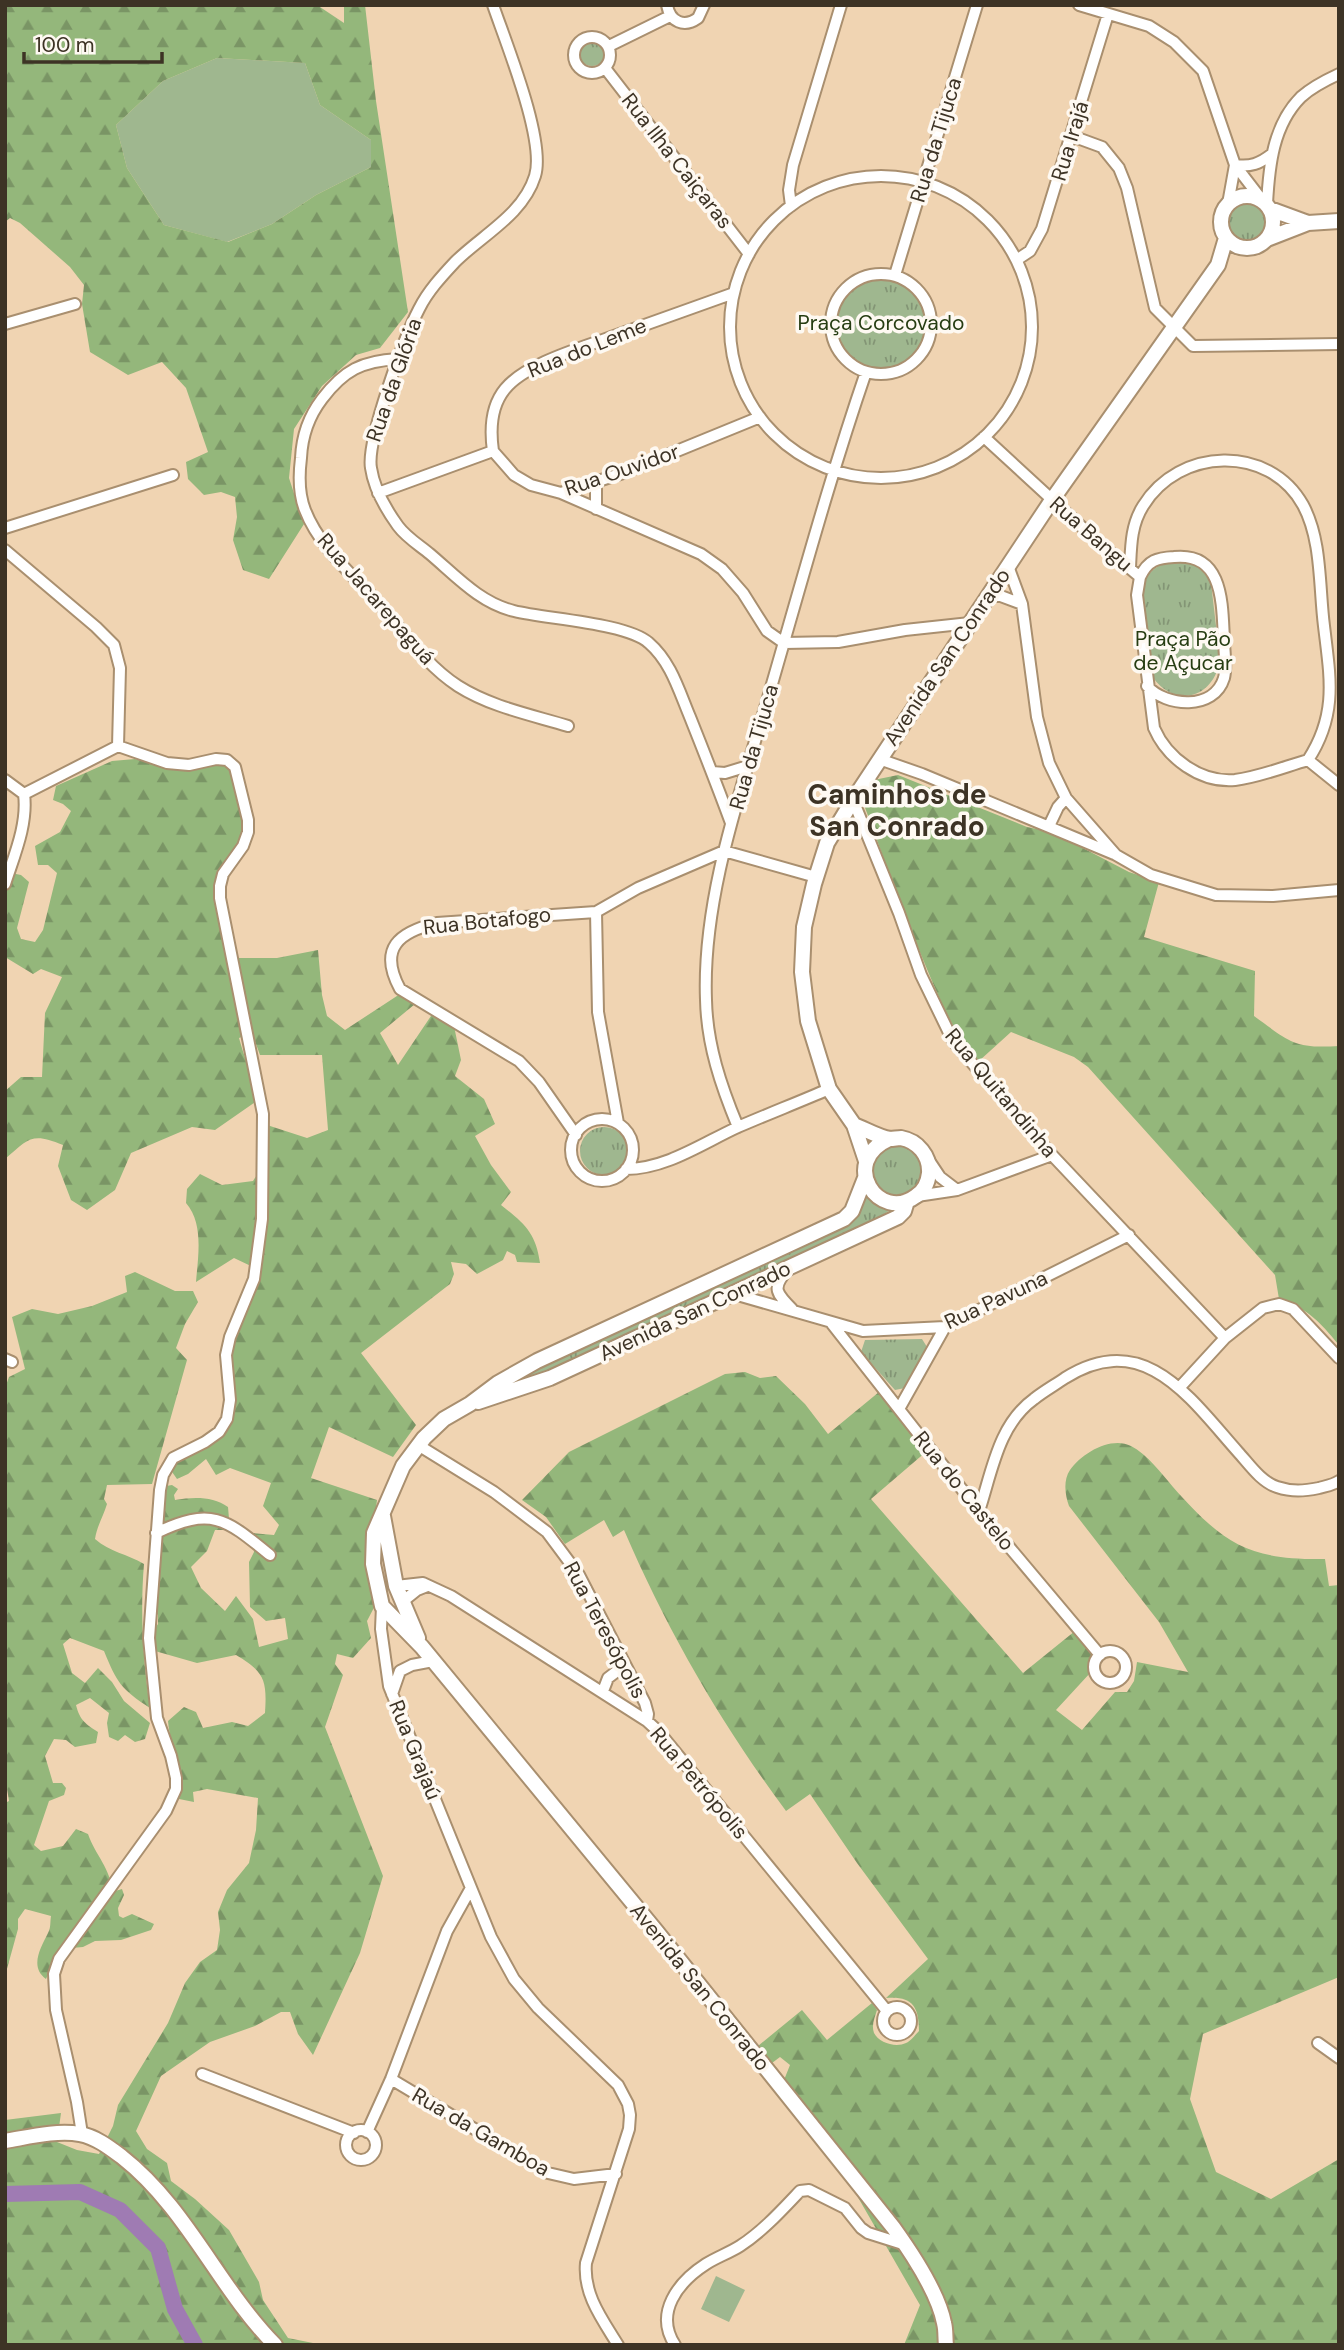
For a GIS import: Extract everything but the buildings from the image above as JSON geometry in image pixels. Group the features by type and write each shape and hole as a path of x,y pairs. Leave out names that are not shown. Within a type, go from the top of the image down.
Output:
{"street":[{"name":"Rua da Glória","path":"493,5 533,129 536,142 536,175 527,195 509,217 465,253 435,284 419,308 398,359 370,450 370,467 378,493 400,529 478,595 495,604 536,616 621,629 646,640 663,656 731,823"},
{"path":"609,46 669,10 681,23 693,22 702,13 704,5"},
{"path":"791,205 789,190 793,165 841,5"},
{"name":"Rua da Tijuca","path":"895,275 977,5"},
{"path":"1079,5 1149,26 1174,42 1203,71 1235,165 1267,204"},
{"name":"Rua Irajá","path":"1018,259 1030,251 1042,229 1108,14"},
{"path":"588,37 600,38 609,46 611,54 605,68 600,72 588,73 578,66 574,54 578,43 588,37"},
{"name":"Rua Ilha Caiçaras","path":"605,68 750,254"},
{"path":"1267,239 1273,225 1267,204 1272,154 1277,136 1302,97 1339,74"},
{"path":"1072,136 1102,147 1119,167 1127,188 1155,309 1193,346 1339,344"},
{"path":"1235,165 1248,167 1260,163 1272,154"},
{"path":"1235,165 1228,204 1221,218 1226,238 1235,245 1252,248 1267,239 1308,223 1339,221"},
{"path":"867,175 895,175 923,181 940,186 969,202 991,222 1018,259 1030,300 1032,325 1031,348 1022,381 1006,413 984,437 956,458 927,471 900,477 870,478 832,471 795,452 777,437 760,417 743,389 733,361 730,333 734,293 740,272 755,243 791,205 836,181 867,175"},
{"path":"1228,204 1248,195 1308,223"},
{"name":"Avenida San Conrado","path":"866,1161 854,1125 829,1089 808,1021 802,972 804,927 827,843 879,759 1052,500 1217,265 1226,238"},
{"name":"Avenida San Conrado","path":"1217,265 1243,248"},
{"path":"874,274 895,275 919,290 928,304 930,337 923,352 912,364 898,372 866,372 851,364 840,352 833,336 831,320 845,289 858,279 874,274"},
{"name":"Rua do Leme","path":"494,451 491,436 495,408 504,390 518,376 561,355 734,293"},
{"path":"5,324 75,304"},
{"name":"Rua Jacarepaguá","path":"398,359 379,360 353,368 331,387 312,412 302,444 299,475 304,509 330,549 432,665 457,685 479,697 568,726"},
{"name":"Rua da Tijuca","path":"738,1128 716,1068 708,1034 706,998 712,921 731,823 832,471 866,372"},
{"name":"Rua Ouvidor","path":"494,451 514,475 531,485 561,493 623,473 760,417"},
{"name":"Rua Bangu","path":"984,437 1140,577 1137,595 1154,727 1160,742 1172,756 1196,772 1234,780 1308,760"},
{"path":"378,493 494,451"},
{"path":"1130,568 1132,534 1143,506 1173,475 1207,461 1232,459 1257,465 1289,487 1310,520 1316,545 1331,691 1326,724 1319,743 1308,760 1339,785"},
{"path":"5,528 173,475"},
{"path":"596,481 596,509"},
{"path":"561,493 701,554 722,569 743,593 767,631 784,643 838,642 905,630 970,623"},
{"path":"5,550 96,626 114,645 120,668 118,746"},
{"path":"1140,577 1145,567 1154,559 1193,557 1208,566 1218,579 1224,635 1224,677 1218,688 1207,697 1178,703 1163,699 1147,686"},
{"path":"1008,566 1022,604 1042,742 1057,784 1116,855"},
{"path":"986,598 998,595 1022,604"},
{"path":"24,794 118,746 167,763 189,765 216,759 227,760 235,767 248,820 248,832 243,846 223,874 220,898 263,1114 262,1219 257,1265 226,1355 230,1400 227,1419 219,1432 173,1458 167,1465 160,1490 149,1638 157,1718 171,1756 176,1789 166,1811 59,1959 54,1974 56,2010 82,2134"},
{"path":"879,759 1049,826 1116,855 1151,875 1216,895 1338,893"},
{"path":"712,772 724,774 748,766"},
{"path":"5,780 24,794"},
{"path":"5,884 18,841 24,794"},
{"path":"1049,826 1066,797"},
{"name":"Rua Quitandinha","path":"853,800 921,975 953,1041 1052,1155 1225,1338"},
{"path":"1066,834 1080,813"},
{"path":"724,851 816,877"},
{"name":"Rua Botafogo","path":"576,1135 539,1082 519,1061 400,989 393,975 393,954 397,941 412,929 437,922 596,912 638,888 724,851"},
{"path":"596,912 598,1012 618,1124"},
{"path":"626,1169 642,1169 663,1163 829,1089"},
{"path":"605,1119 618,1124 631,1139 633,1150 626,1169 610,1180 589,1178 575,1164 572,1155 576,1135 591,1121 605,1119"},
{"path":"854,1125 889,1139"},
{"path":"957,1191 940,1177 920,1148 911,1141 900,1138 879,1143 866,1161 865,1178 869,1188 876,1196 897,1203 957,1191 1052,1155"},
{"path":"912,1198 924,1188 928,1178 926,1157"},
{"name":"Avenida San Conrado","path":"865,1178 852,1211 844,1219 537,1361 444,1419 418,1445 403,1466 383,1516 376,1525 373,1541 377,1589 382,1606 422,1647 656,1931 906,2245 928,2283 944,2322 946,2345"},
{"name":"Avenida San Conrado","path":"470,1404 550,1378 734,1294 898,1217 912,1198"},
{"name":"Rua Pavuna","path":"734,1294 863,1331 945,1327 1129,1235"},
{"path":"791,1267 780,1280 777,1289 780,1297 794,1311"},
{"path":"1180,1387 1225,1338 1263,1308 1279,1304 1293,1309 1339,1358"},
{"name":"Rua do Castelo","path":"832,1324 979,1511 1100,1655"},
{"path":"899,1409 945,1327"},
{"path":"979,1511 996,1454 1011,1423 1032,1400 1074,1372 1100,1361 1122,1359 1141,1365 1180,1387 1256,1473 1275,1487 1302,1492 1339,1481"},
{"name":"Rua Teresópolis","path":"418,1445 494,1492 547,1532 579,1575 645,1703 649,1714 647,1721"},
{"path":"377,1589 396,1586 383,1516"},
{"path":"156,1533 178,1523 207,1518 233,1525 270,1555"},
{"name":"Rua Petrópolis","path":"396,1586 423,1583 451,1596 647,1721 659,1732 887,2011"},
{"name":"Avenida San Conrado","path":"396,1586 422,1647"},
{"path":"382,1606 393,1607 416,1590 430,1586"},
{"name":"Rua Grajaú","path":"382,1606 381,1629 392,1694 481,1914 497,1947 522,1989 561,2031 618,2085 625,2096 630,2115 629,2129 585,2273 593,2302 618,2345"},
{"path":"392,1694 400,1671 412,1665 433,1661"},
{"path":"385,1663 400,1671"},
{"path":"603,1691 608,1678 625,1665"},
{"path":"367,2132 391,2078 447,1931 471,1888"},
{"path":"1318,2043 1339,2058"},
{"path":"202,2074 354,2133 367,2132 374,2138 376,2147 372,2155 364,2160 355,2159 348,2153 348,2140 354,2133"},
{"name":"Rua da Gamboa","path":"391,2078 548,2173 574,2179 615,2174"},
{"path":"5,2141 43,2135 82,2134 110,2148 157,2188 251,2318 275,2345"},
{"path":"675,2345 667,2333 666,2317 672,2297 690,2275 708,2262 739,2247 767,2225 800,2191 809,2190 845,2208 868,2233 906,2245"}],"green space":[{"path":"5,5 317,5 344,23 344,5 365,5 376,101 408,312 380,348 356,355 322,386 294,429 289,478 304,524 269,579 243,570 233,540 237,517 235,497 221,492 204,495 188,479 186,462 208,452 186,388 162,362 128,375 90,352 82,304 84,285 70,267 20,223 10,218 5,222","holes":["217,58 305,63 320,105 371,140 371,167 316,195 272,224 228,242 164,225 127,168 116,125 163,81"]},
{"path":"592,40 601,44 605,53 601,62 592,66 583,62 579,53 583,44"},
{"path":"217,58 305,63 320,105 371,140 371,167 316,195 272,224 227,242 164,225 127,168 116,125 163,81"},
{"path":"1247,199 1262,205 1268,220 1262,235 1247,241 1232,235 1226,220 1232,205"},
{"name":"Praça Corcovado","path":"881,277 907,285 919,297 927,323 919,349 907,361 881,369 855,361 843,349 835,323 843,297 855,285"},
{"name":"Praça Pão de Açucar","path":"1183,560 1199,568 1211,583 1220,660 1209,685 1189,696 1168,691 1149,671 1142,584 1159,566"},
{"path":"135,759 181,770 217,764 231,768 246,826 216,885 236,958 277,958 318,950 322,995 327,1016 345,1030 400,994 415,1004 380,1033 398,1065 433,1013 454,1026 461,1060 455,1076 484,1099 495,1124 475,1136 491,1165 511,1192 501,1205 528,1230 540,1263 517,1262 515,1255 507,1251 503,1260 477,1274 466,1264 451,1262 454,1274 450,1284 361,1353 416,1425 393,1457 329,1427 311,1478 377,1500 372,1540 379,1598 367,1621 371,1638 353,1658 337,1654 335,1664 343,1675 325,1727 383,1876 360,1953 313,2055 298,2034 290,2012 281,2012 255,2026 210,2042 161,2076 136,2131 147,2149 167,2163 171,2181 229,2230 259,2282 263,2300 288,2338 323,2345 5,2345 5,2120 61,2113 57,2142 77,2150 99,2154 113,2126 118,2105 168,2023 185,1983 200,1962 217,1950 220,1930 218,1912 227,1890 249,1863 256,1830 258,1798 207,1789 193,1792 194,1802 179,1799 180,1770 168,1721 184,1707 196,1712 203,1728 232,1722 248,1726 265,1713 265,1693 258,1672 236,1655 197,1663 155,1651 154,1630 158,1624 158,1615 153,1609 162,1502 166,1486 172,1485 178,1489 174,1495 175,1500 203,1498 228,1507 230,1530 215,1530 207,1551 191,1567 201,1588 225,1611 236,1596 253,1619 259,1647 288,1639 285,1618 266,1621 250,1607 249,1562 254,1552 252,1533 274,1535 279,1525 263,1506 271,1483 230,1468 216,1475 206,1459 188,1474 177,1479 170,1469 175,1461 222,1435 229,1352 253,1267 234,1258 196,1282 198,1230 192,1211 186,1203 187,1189 200,1174 222,1185 253,1181 269,1156 267,1125 307,1138 328,1130 322,1055 260,1055 252,1033 239,1038 258,1100 215,1130 192,1127 131,1153 115,1190 87,1210 71,1200 58,1166 63,1145 44,1139 31,1139 5,1159 5,1091 21,1077 42,1077 45,1013 62,977 41,969 33,974 5,957 5,892 11,873 21,875 29,882 17,928 21,939 35,942 43,930 57,873 48,865 38,865 35,846 60,832 71,811 53,800 56,786 112,761"},
{"path":"898,775 1027,827 1052,832 1129,872 1159,882 1144,937 1255,971 1254,1016 1292,1042 1311,1046 1339,1046 1339,1345 1312,1317 1279,1299 1275,1275 1088,1067 1074,1057 1011,1032 979,1061 969,1050 933,985 864,805 863,790 869,781"},
{"path":"604,1127 621,1134 628,1151 621,1168 604,1175 587,1168 580,1151 587,1134"},
{"path":"886,1147 906,1147 920,1161 920,1181 906,1195 886,1195 872,1181 872,1161"},
{"path":"864,1185 896,1206 877,1219 550,1372 504,1390 499,1385 836,1229"},
{"path":"135,1272 175,1291 193,1291 198,1302 185,1324 176,1348 187,1360 152,1484 107,1485 104,1499 107,1504 95,1539 144,1564 143,1636 150,1708 132,1696 121,1684 104,1651 70,1638 63,1644 72,1673 85,1683 98,1668 112,1682 124,1701 150,1723 145,1739 135,1742 125,1735 118,1741 109,1737 109,1713 90,1698 76,1705 84,1722 98,1732 96,1743 75,1747 66,1740 54,1739 45,1756 53,1783 62,1783 66,1788 64,1795 49,1801 34,1845 41,1851 63,1846 76,1829 88,1834 109,1876 112,1892 122,1889 124,1895 118,1908 119,1916 123,1918 132,1914 154,1924 151,1930 121,1940 95,1941 83,1947 60,1949 46,1979 37,1963 50,1929 51,1916 25,1909 18,1919 18,1929 5,1976 5,1803 9,1801 5,1776 5,1388 9,1377 25,1369 12,1317 32,1309 58,1314 92,1306 127,1292 125,1276"},
{"path":"922,1339 927,1347 905,1388 895,1390 861,1352 865,1340"},
{"path":"745,1372 760,1378 776,1376 805,1404 828,1434 879,1392 927,1451 871,1499 1023,1673 1075,1631 1095,1658 1091,1672 1056,1710 1082,1730 1115,1692 1127,1692 1134,1681 1137,1662 1188,1672 1159,1622 1069,1506 1066,1478 1075,1464 1089,1452 1115,1443 1131,1446 1148,1459 1207,1522 1239,1545 1276,1556 1325,1559 1329,1586 1339,1585 1339,1977 1203,2034 1190,2099 1216,2172 1271,2199 1339,2159 1339,2345 904,2345 920,2305 810,2114 784,2080 790,2065 780,2057 772,2063 758,2046 802,2010 827,2040 872,2003 877,2010 873,2027 876,2037 893,2045 908,2042 919,2031 915,2009 908,2001 886,1998 928,1959 810,1794 786,1811 762,1778 717,1710 677,1640 624,1530 613,1537 604,1520 565,1544 546,1517 522,1500 569,1452 725,1374"},
{"path":"716,2276 745,2290 729,2322 701,2309"}],"waterway":[{"path":"5,2194 80,2192 120,2210 158,2248 175,2309 195,2345"}],"district":[{"name":"Caminhos de San Conrado","path":"897,810"}]}
